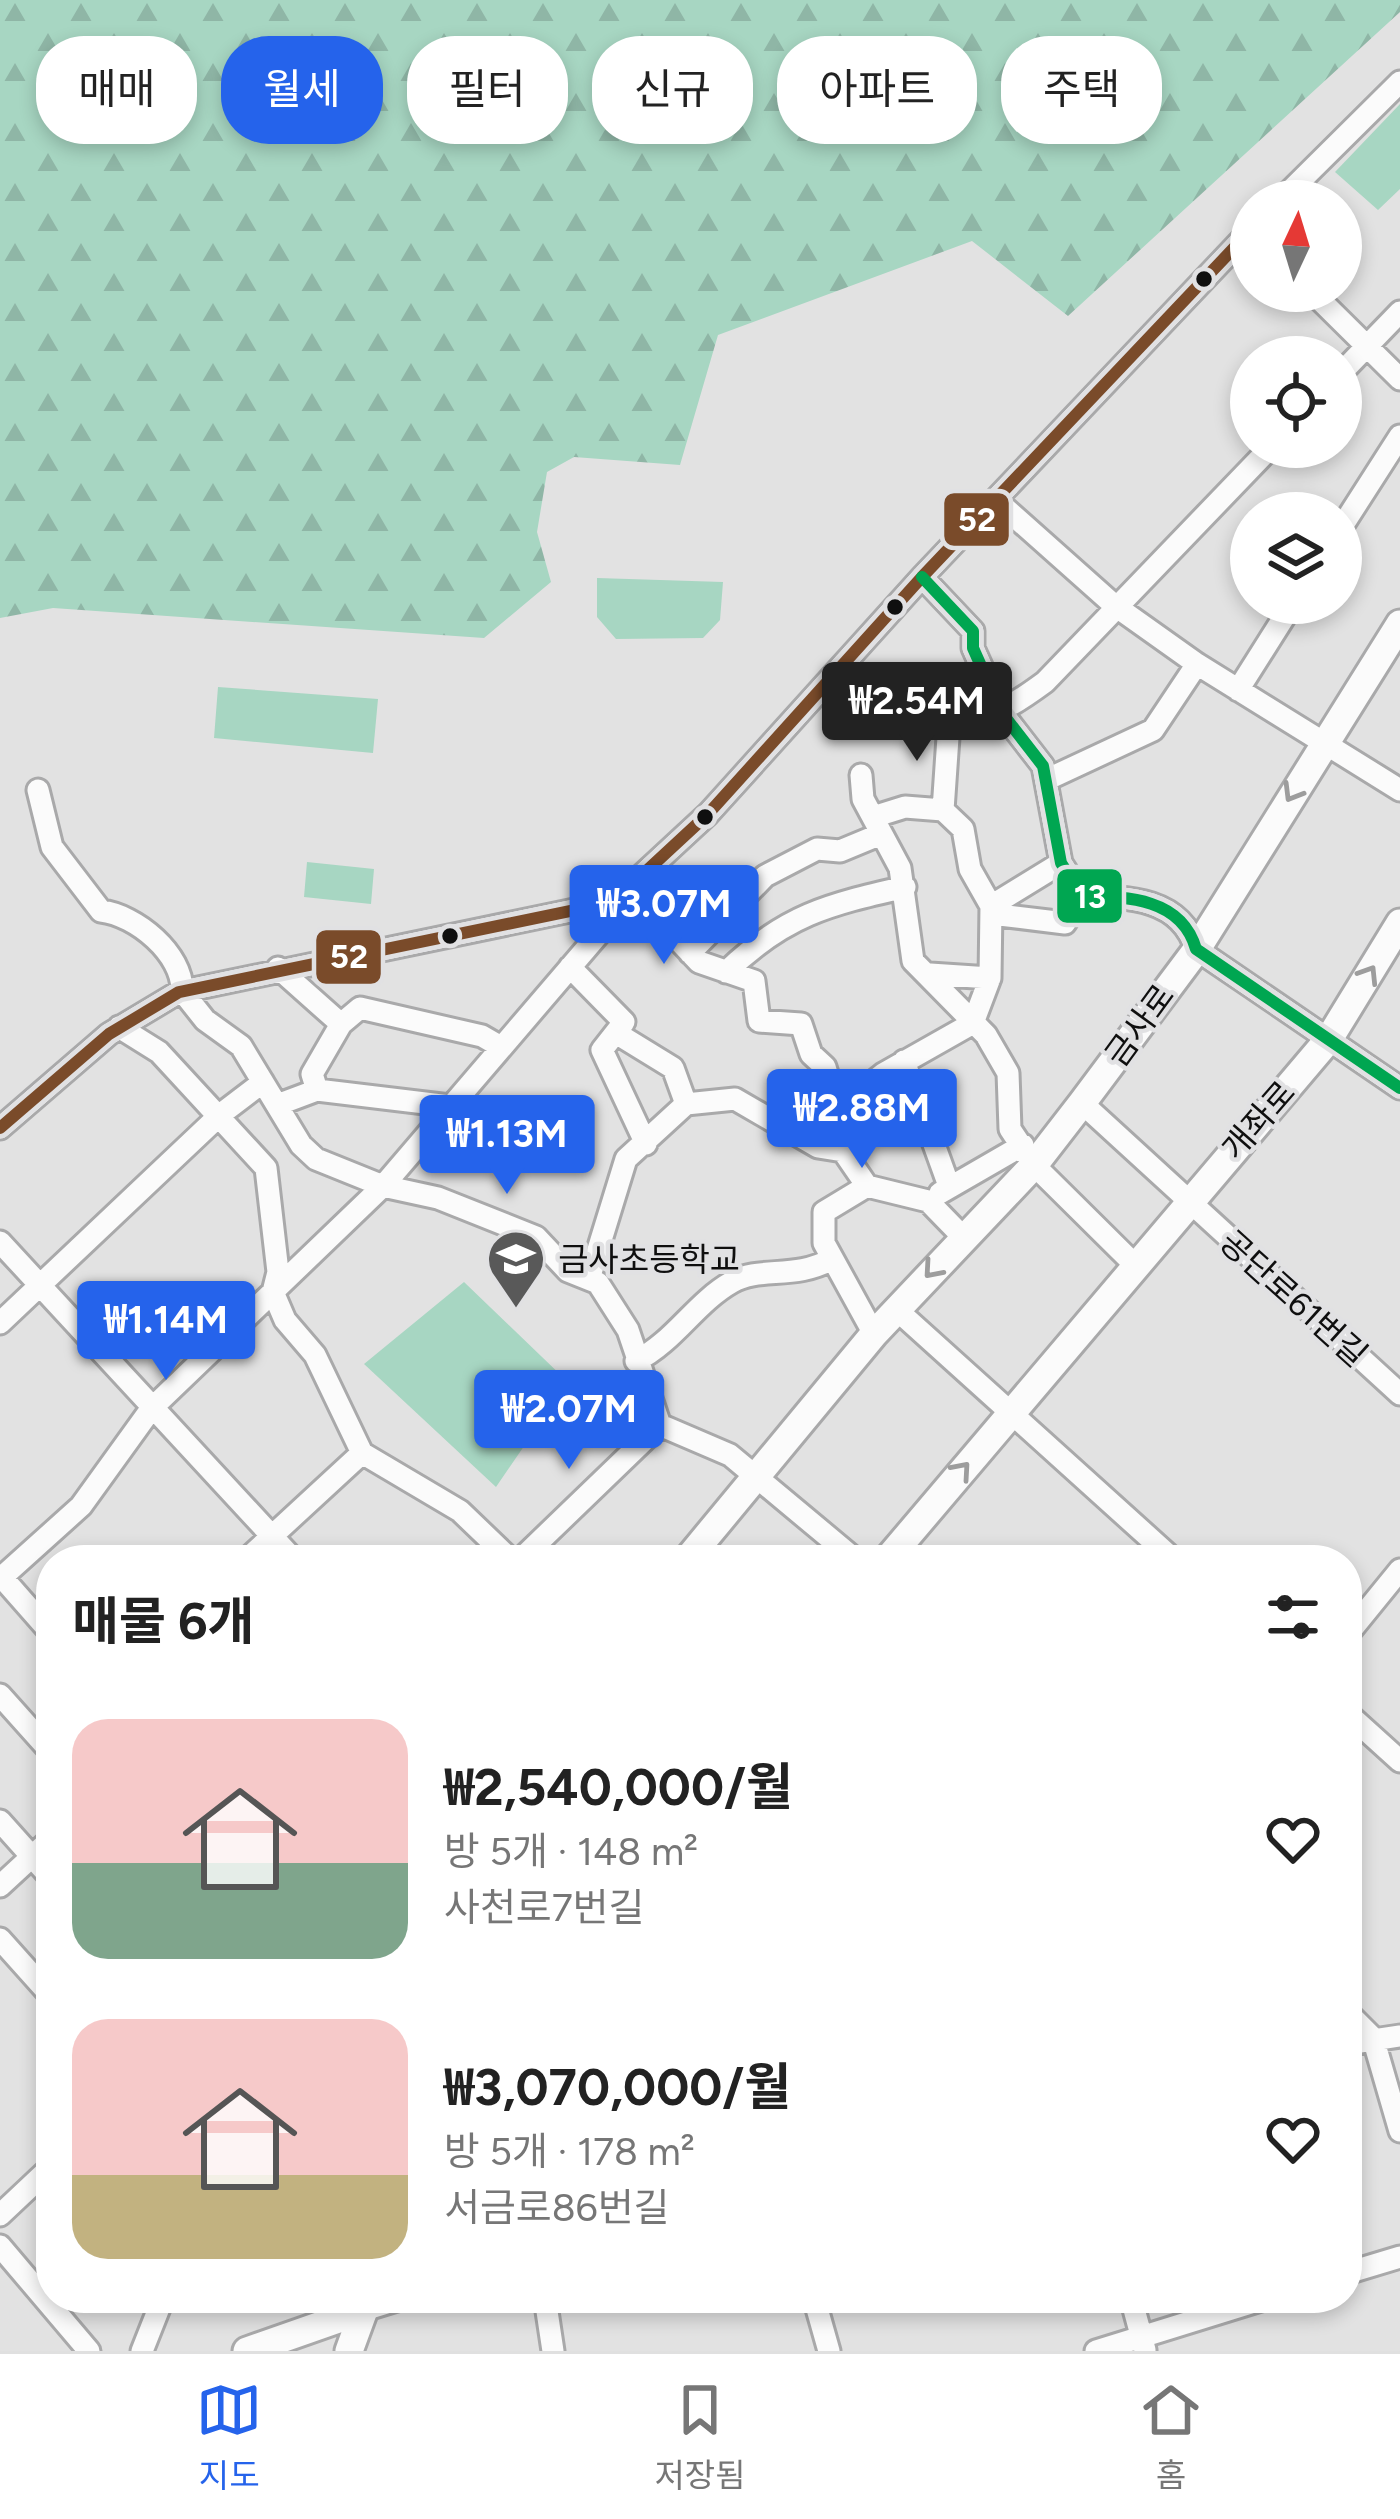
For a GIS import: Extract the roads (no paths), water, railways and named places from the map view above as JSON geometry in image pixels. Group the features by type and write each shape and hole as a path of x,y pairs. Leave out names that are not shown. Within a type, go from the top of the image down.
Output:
{"main road":[{"name":"금사로","path":"700,1545 1028,1155 1082,1103 1196,950 1400,624"},
{"name":"개좌로","path":"900,1545 1329,1039 1400,923"},
{"path":"247,2351 343,2313"},
{"path":"349,2351 363,2313"}],"street":[{"path":"1301,180 1400,82"},
{"path":"37,1545 81,1506 151,1409 383,1186 609,922 622,896 708,814 922,577 1230,253"},
{"path":"1332,312 1400,379"},
{"path":"1362,349 1400,312"},
{"path":"1362,495 1400,436"},
{"path":"838,670 852,681 902,676 906,712 949,723 1003,713 1045,682 1249,468"},
{"path":"996,500 1114,605 1197,664 1400,790"},
{"path":"922,577 973,631 973,648 1003,713 1022,734 1048,779 1061,862 1082,896"},
{"path":"1238,690 1280,624"},
{"path":"1048,779 1153,730 1197,664"},
{"path":"943,809 949,723"},
{"path":"861,775 863,799 905,887 905,930 913,961 986,1035 1008,1073 1010,1129 1028,1155 1135,1265"},
{"path":"38,790 52,847 101,911 116,913 164,948 182,979 182,992 205,1020 241,1046 316,1159 383,1186 438,1198 536,1237 568,1271 589,1279 614,1303 660,1425 730,1455 838,1545"},
{"path":"690,953 765,876 817,849 840,851 905,807 943,809 962,829 970,869 991,910 990,978 973,1023 904,1061 838,1110"},
{"path":"991,910 1061,862"},
{"path":"725,972 767,932 832,903 905,887"},
{"path":"622,896 690,953 754,981 759,1021 801,1024 811,1054 825,1067 843,1150 867,1186 928,1201 962,1236"},
{"path":"0,1128 119,1027 182,992 622,896"},
{"path":"991,910 1065,922 1082,896"},
{"path":"1082,896 1143,897 1180,921 1196,950 1400,1088"},
{"path":"570,967 620,1028 673,1068 686,1104"},
{"path":"278,968 341,1024"},
{"path":"930,974 990,978"},
{"path":"316,1090 311,1074 341,1024 360,1008 482,1036 501,1048"},
{"path":"119,1027 159,1052 266,1168 278,1272 273,1292 285,1320 315,1355 362,1453 460,1511 498,1545"},
{"path":"620,1028 602,1050 646,1144"},
{"path":"904,1061 950,1186"},
{"path":"0,1323 221,1114 262,1082"},
{"path":"277,1105 316,1090 450,1106"},
{"path":"589,1279 626,1159 686,1104 735,1099 818,1147 843,1150"},
{"path":"1082,1103 1187,1202"},
{"path":"928,1201 950,1186 1028,1155"},
{"path":"867,1186 824,1212 824,1243 874,1334"},
{"name":"공단로61번길","path":"1187,1202 1400,1394"},
{"path":"0,1242 280,1545"},
{"path":"637,1361 674,1337 734,1280 785,1276 832,1259"},
{"path":"897,1310 1157,1545"},
{"path":"531,1545 660,1425"},
{"path":"264,1545 362,1453"},
{"path":"36,1546 1,1577 36,1616"},
{"path":"1362,1617 1400,1570"},
{"path":"0,1695 36,1735"},
{"path":"1362,1727 1400,1761"},
{"path":"0,1821 36,1861"},
{"path":"0,1886 36,1853"},
{"path":"0,1939 36,1979"},
{"path":"1362,2027 1373,2038 1400,2132"},
{"path":"1362,2041 1400,2036"},
{"path":"0,2215 36,2181"},
{"path":"0,2246 36,2288"},
{"path":"1362,2268 1400,2257"},
{"path":"57,2313 89,2351"},
{"path":"142,2351 157,2313"},
{"path":"548,2313 554,2351"},
{"path":"818,2313 829,2351"},
{"path":"1135,2313 1143,2344"},
{"path":"1096,2351 1143,2344 1227,2313"}],"place":[{"name":"금사초등학교","path":"516,1310"}]}
